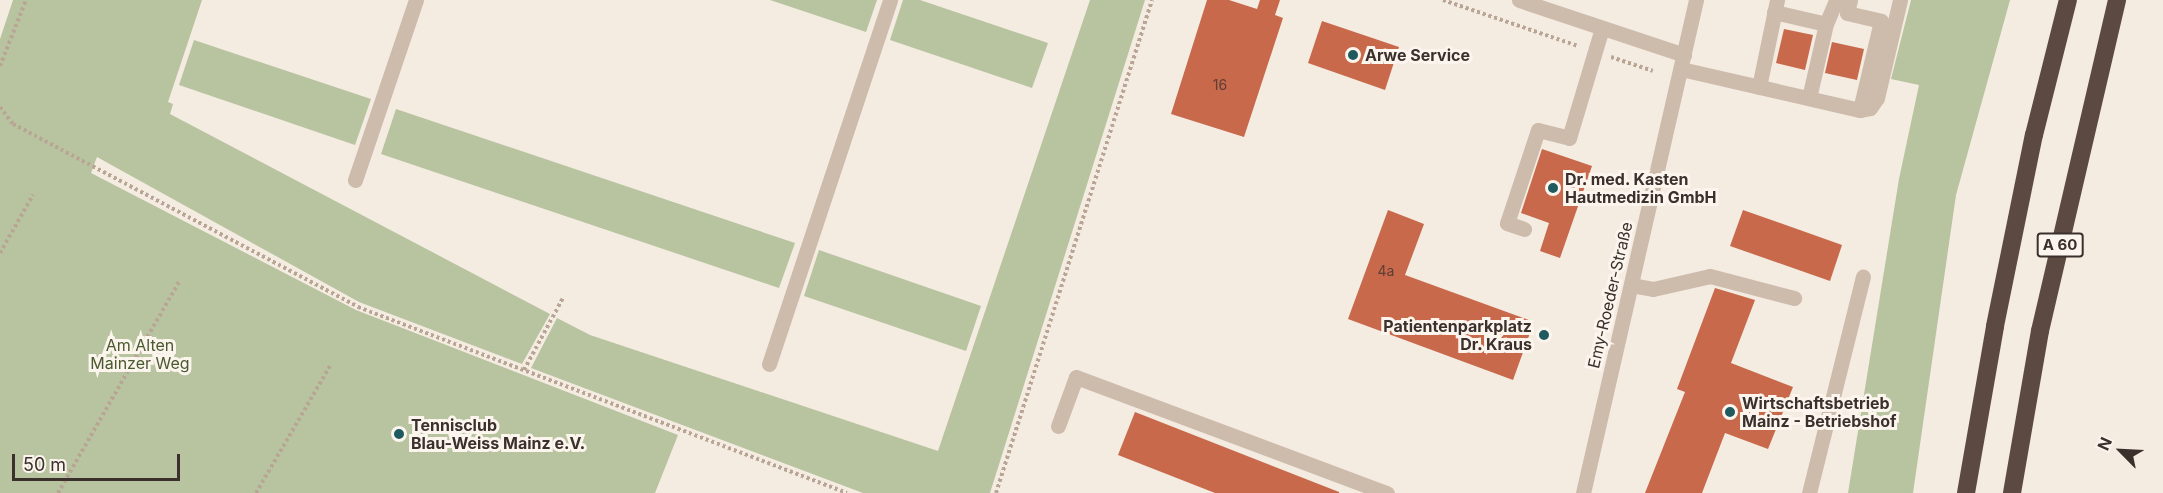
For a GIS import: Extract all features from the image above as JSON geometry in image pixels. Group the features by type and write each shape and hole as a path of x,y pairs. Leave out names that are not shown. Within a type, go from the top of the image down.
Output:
{"highway":[{"name":"A 60","path":"1966,493 1995,326 2034,135 2068,0"},
{"name":"A 60","path":"2012,493 2040,331 2117,0"}],"street":[{"path":"355,180 416,0"},
{"path":"769,364 890,0"},
{"path":"1519,0 1602,28 1683,62 1765,88 1860,110 1870,108 1877,98 1900,0"},
{"name":"Emy-Roeder-Straße","path":"1583,493 1696,0"},
{"path":"1809,98 1826,24 1836,0"},
{"path":"1850,0 1847,13 1881,21 1860,110"},
{"path":"1765,88 1776,6 1826,24"},
{"path":"1524,228 1507,223 1538,130 1569,138 1602,28"},
{"path":"1631,285 1653,289 1710,276 1794,298"},
{"path":"1809,493 1863,277"},
{"path":"1058,426 1076,376 1387,493"}],"path":[{"path":"0,66 26,0"},
{"path":"996,493 1152,0"},
{"path":"1443,0 1653,71"},
{"path":"0,107 13,124 358,307 847,493"},
{"path":"0,253 33,195"},
{"path":"57,493 180,280"},
{"path":"524,370 564,296"},
{"path":"256,493 330,366"}],"green space":[{"name":"Am Alten Mainzer Weg","path":"13,0 202,0 168,102 173,104 170,114 550,314 522,364 359,302 97,157 91,173 356,310 678,435 655,493 0,493 0,39"},
{"path":"770,0 877,0 866,32"},
{"path":"903,0 920,0 1048,43 1032,88 890,40"},
{"path":"1090,0 1145,0 990,493 863,493 531,368 557,318 590,335 938,451"},
{"path":"1911,0 2010,0 1956,195 1913,493 1848,493 1899,179 1919,85 1891,79"},
{"path":"194,40 371,99 355,145 179,85"},
{"path":"396,109 795,243 779,288 381,154"},
{"path":"819,250 981,306 966,351 804,296"}],"building":[{"path":"1207,0 1229,0 1257,9 1260,0 1280,0 1275,15 1283,18 1244,137 1171,114"},
{"name":"Arwe Service","path":"1322,21 1399,47 1385,90 1308,63"},
{"path":"1784,29 1813,35 1805,70 1776,63"},
{"path":"1832,42 1864,49 1857,80 1825,73"},
{"name":"Dr. med. Kasten Hautmedizin GmbH","path":"1542,149 1592,166 1560,258 1540,251 1549,223 1521,213"},
{"path":"1388,210 1424,224 1405,275 1534,322 1513,380 1348,319"},
{"path":"1743,210 1842,245 1830,281 1730,246"},
{"name":"Wirtschaftsbetrieb Mainz - Betriebshof","path":"1715,288 1755,300 1731,363 1793,387 1768,449 1725,433 1702,493 1645,493 1685,392 1677,389"},
{"path":"1135,412 1339,493 1215,493 1118,455"}],"place":[{"name":"Arwe Service","path":"1353,55"},
{"name":"Dr. med. Kasten Hautmedizin GmbH","path":"1553,188"},
{"name":"Patientenparkplatz Dr. Kraus","path":"1544,335"},
{"name":"Wirtschaftsbetrieb Mainz - Betriebshof","path":"1730,412"},
{"name":"Tennisclub Blau-Weiss Mainz e.V.","path":"399,434"}]}
